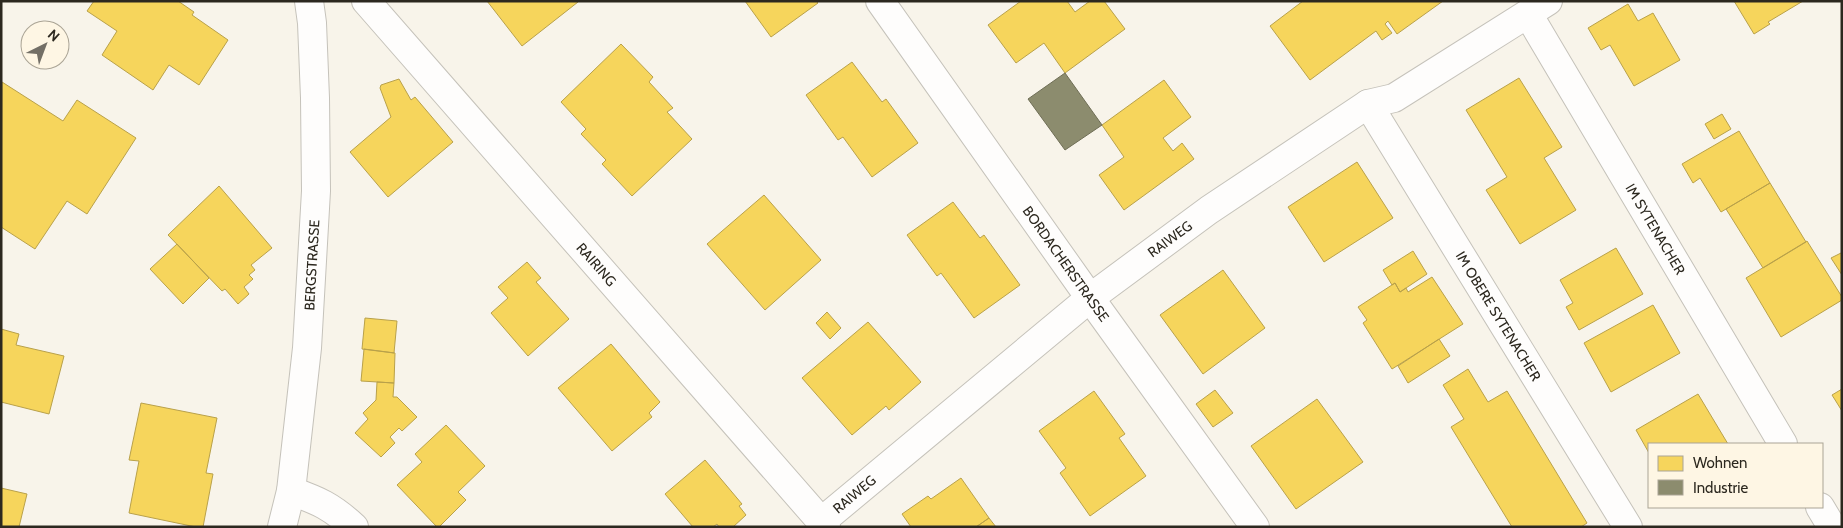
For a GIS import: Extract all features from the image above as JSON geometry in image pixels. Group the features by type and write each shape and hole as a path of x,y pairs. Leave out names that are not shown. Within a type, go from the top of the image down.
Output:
{"street":[{"name":"BERGSTRASSE","path":"282,527 290,491 307,348 316,191 314,70 309,1"},
{"name":"RAIRING","path":"366,1 824,524"},
{"name":"BORDACHERSTRASSE","path":"880,1 1255,527"},
{"name":"RAIWEG","path":"824,524 1090,298 1209,210 1368,104 1394,98 1538,7"},
{"name":"IM SYTENACHER","path":"1538,7 1782,443"},
{"name":"IM OBERE SYTENACHER","path":"1368,104 1628,527"},
{"path":"290,491 321,502 354,527"},
{"path":"1821,508 1832,527"}],"building: Wohnen":[{"path":"94,1 178,1 194,12 192,15 228,40 199,85 169,65 153,90 102,55 117,31 87,11"},
{"path":"487,1 578,1 578,2 522,46"},
{"path":"745,1 816,1 818,3 771,37"},
{"path":"1021,1 1067,1 1075,12 1090,1 1104,1 1125,29 1065,73 1044,43 1016,63 988,25"},
{"path":"1303,1 1443,1 1397,34 1388,21 1385,24 1392,33 1382,40 1376,31 1310,80 1270,26"},
{"path":"1734,1 1803,1 1768,22 1770,24 1754,34"},
{"path":"1628,4 1638,21 1653,13 1680,60 1634,86 1610,45 1601,50 1588,28"},
{"path":"621,44 653,77 649,82 673,108 667,112 692,139 632,196 602,164 606,160 581,134 586,129 561,102"},
{"path":"852,62 882,102 886,99 918,143 872,177 843,137 838,140 806,95"},
{"path":"1519,78 1562,147 1544,158 1576,210 1520,244 1486,190 1507,177 1466,110"},
{"path":"399,79 411,100 415,97 453,142 388,197 350,152 391,117 380,88 381,85"},
{"path":"1164,80 1191,117 1163,138 1173,151 1182,143 1194,159 1124,210 1099,175 1124,157 1102,125"},
{"path":"2,82 63,121 77,100 136,138 87,214 67,201 35,249 1,227"},
{"path":"1722,114 1731,129 1714,139 1705,124"},
{"path":"1739,131 1770,183 1721,212 1700,178 1693,183 1682,164"},
{"path":"1357,162 1393,218 1324,262 1288,207"},
{"path":"1770,183 1806,242 1763,268 1726,209"},
{"path":"219,186 272,248 251,265 255,270 249,275 253,279 244,287 249,294 238,304 225,289 222,291 168,235"},
{"path":"764,195 821,260 765,310 707,244"},
{"path":"953,202 980,238 984,235 1020,285 974,318 941,273 937,276 907,235"},
{"path":"1807,241 1842,297 1842,300 1781,337 1746,278"},
{"path":"177,244 209,278 183,304 150,269"},
{"path":"1616,248 1643,294 1579,330 1566,307 1573,303 1560,280"},
{"path":"1413,251 1427,274 1400,292 1395,283 1392,285 1383,270"},
{"path":"1842,254 1842,275 1831,258"},
{"path":"527,262 541,278 536,282 569,319 528,356 491,313 508,298 498,287"},
{"path":"1223,270 1265,328 1203,374 1160,315"},
{"path":"1432,277 1463,324 1392,369 1363,323 1367,320 1358,307 1395,283 1400,292 1406,288 1408,292"},
{"path":"1653,305 1680,353 1611,392 1584,343"},
{"path":"827,312 841,328 830,339 816,323"},
{"path":"365,318 397,321 394,353 362,349"},
{"path":"868,322 921,382 889,410 886,406 852,435 802,378"},
{"path":"1,329 19,334 16,345 64,356 49,414 1,402"},
{"path":"1439,339 1450,356 1408,383 1398,366"},
{"path":"611,344 660,402 649,413 652,417 612,451 558,388"},
{"path":"364,349 395,353 394,383 361,381"},
{"path":"1468,369 1488,402 1507,391 1587,523 1581,527 1512,527 1451,427 1464,419 1443,385"},
{"path":"377,382 394,383 393,397 397,397 417,417 402,431 399,428 390,437 395,443 381,457 355,433 368,419 363,413 376,400"},
{"path":"1842,389 1842,411 1832,395"},
{"path":"1215,390 1233,413 1213,427 1196,404"},
{"path":"1094,391 1125,434 1119,438 1146,476 1090,516 1060,473 1066,468 1039,431"},
{"path":"1698,394 1727,443 1648,443 1648,451 1636,430"},
{"path":"1317,399 1363,462 1296,509 1251,446"},
{"path":"141,403 217,418 206,473 213,474 203,527 129,513 139,461 129,460"},
{"path":"446,425 485,466 458,492 466,500 437,527 397,485 422,462 415,454"},
{"path":"705,460 742,504 739,506 746,515 733,527 719,527 717,524 713,527 693,527 665,494"},
{"path":"961,478 989,518 976,527 911,527 902,514 928,496 931,499"},
{"path":"1,488 27,494 19,527 1,527"},
{"path":"989,518 996,527 976,527"}],"building: Industrie":[{"path":"1065,73 1102,125 1065,150 1028,99"}]}
